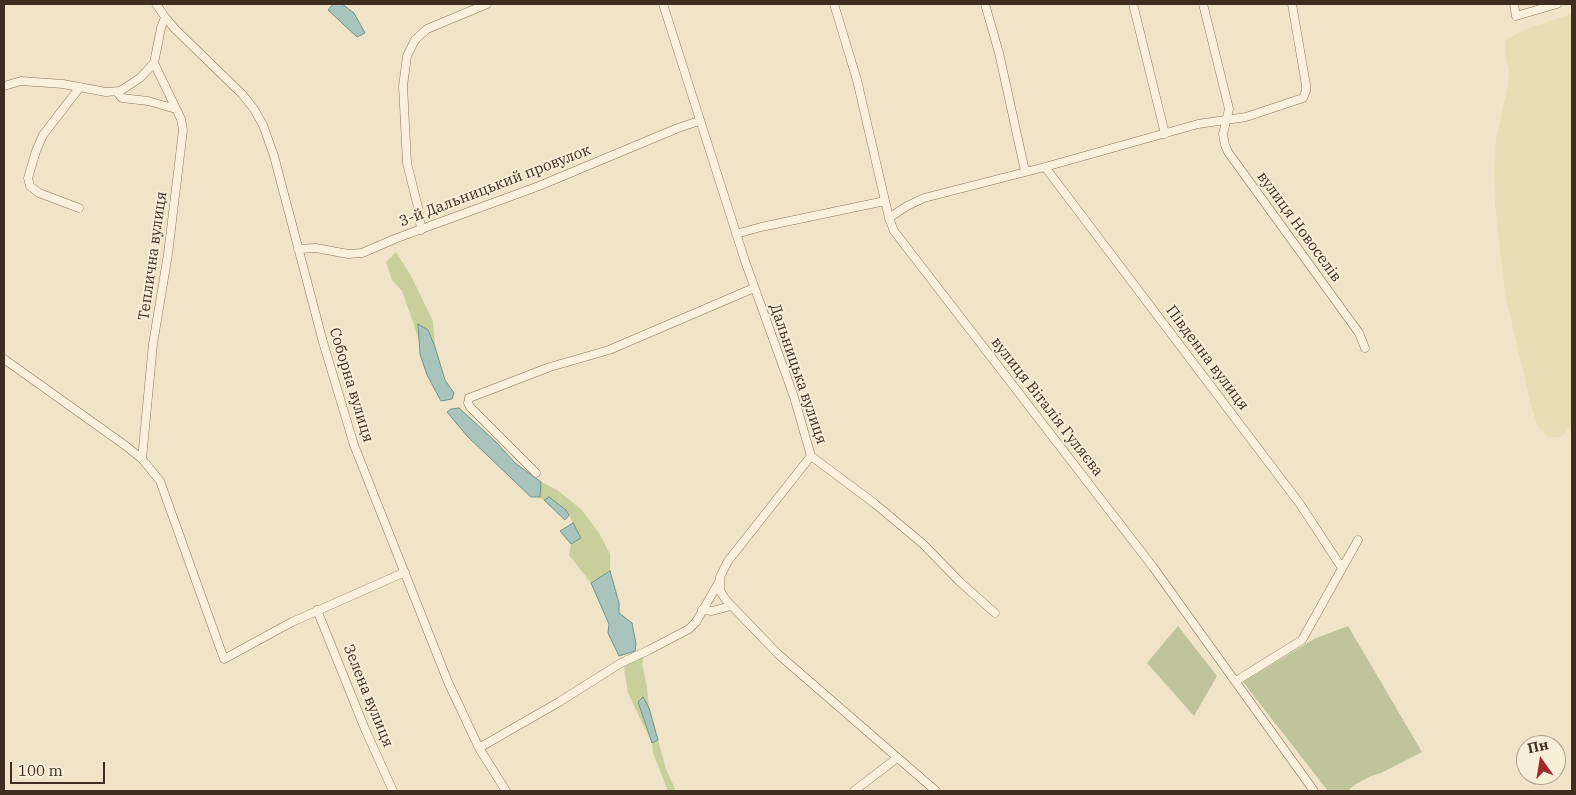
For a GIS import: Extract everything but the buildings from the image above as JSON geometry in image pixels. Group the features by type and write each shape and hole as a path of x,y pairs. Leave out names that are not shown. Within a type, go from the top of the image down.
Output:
{"street":[{"name":"Соборна вулиця","path":"156,4 165,18 242,94 259,117 274,156 323,342 350,432 448,682 479,748 506,791"},
{"path":"421,230 418,207 407,163 404,86 408,56 415,40 427,29 486,4"},
{"name":"Дальницька вулиця","path":"479,748 559,702 621,663 689,629 696,622 719,582 728,561 811,456 794,398 736,234 663,4"},
{"name":"вулиця Віталія Гуляєва","path":"834,4 857,80 889,218 894,231 1153,567 1314,791"},
{"path":"985,4 999,53 1026,172"},
{"path":"1133,4 1165,134"},
{"name":"вулиця Новоселів","path":"1203,4 1229,109 1223,134 1228,152 1360,333 1365,348"},
{"path":"889,218 924,198 1045,167 1198,124 1246,117 1303,98 1306,85 1292,4"},
{"path":"1514,4 1516,16 1557,4"},
{"path":"4,86 22,81 49,82 106,92 117,92 140,78 154,63 161,28 165,18"},
{"name":"Теплична вулиця","path":"142,459 153,344 168,254 182,138 182,125 154,63"},
{"path":"79,208 39,193 30,186 28,178 43,135 80,87"},
{"path":"117,92 122,98 148,101 176,109"},
{"name":"3-й Дальницький провулок","path":"298,249 316,248 356,254 539,186 678,128 700,121"},
{"name":"Південна вулиця","path":"1045,167 1300,504 1342,568"},
{"path":"736,234 885,201"},
{"path":"536,472 470,407 468,403 470,398 550,367 609,350 754,288"},
{"path":"4,359 120,441 142,459 160,481 224,659 317,610 405,572"},
{"path":"811,456 874,503 923,544 960,582 995,613"},
{"path":"1236,681 1302,640 1358,540"},
{"path":"719,582 722,595 731,606 778,654 936,791"},
{"path":"702,610 712,611 731,606"},
{"name":"Зелена вулиця","path":"317,610 365,729 393,791"},
{"path":"854,791 897,758"}],"shaded area":[{"path":"1572,14 1572,425 1562,436 1549,438 1538,427 1531,405 1505,294 1495,205 1494,167 1496,140 1508,84 1509,70 1505,51 1506,40 1526,29"}],"green space":[{"path":"396,252 411,276 433,321 435,347 428,330 419,325 420,342 402,291 392,280 386,262"},
{"path":"541,482 557,490 581,509 599,533 610,554 610,571 591,583 569,555 571,544 581,538 566,510 549,497 544,500 540,498"},
{"path":"1178,626 1217,676 1194,716 1147,663"},
{"path":"1348,626 1422,752 1381,773 1371,776 1347,791 1328,791 1243,682 1314,639"},
{"path":"644,656 642,664 649,708 643,698 638,702 649,737 628,693 624,668 628,663"},
{"path":"658,740 666,769 676,791 668,791 653,753 652,743"}],"water":[{"path":"333,4 342,4 354,13 365,33 357,37 328,10"},
{"path":"418,324 428,330 445,380 454,393 452,399 441,401 427,375 420,354"},
{"path":"459,408 496,442 515,463 541,482 540,497 531,497 467,436 447,412 451,409"},
{"path":"549,497 566,510 569,515 565,520 544,500"},
{"path":"573,523 581,538 571,544 560,531"},
{"path":"610,571 619,603 619,613 632,623 636,644 635,651 619,656 608,633 609,624 591,583"},
{"path":"643,697 649,708 658,740 652,743 638,702"}]}
